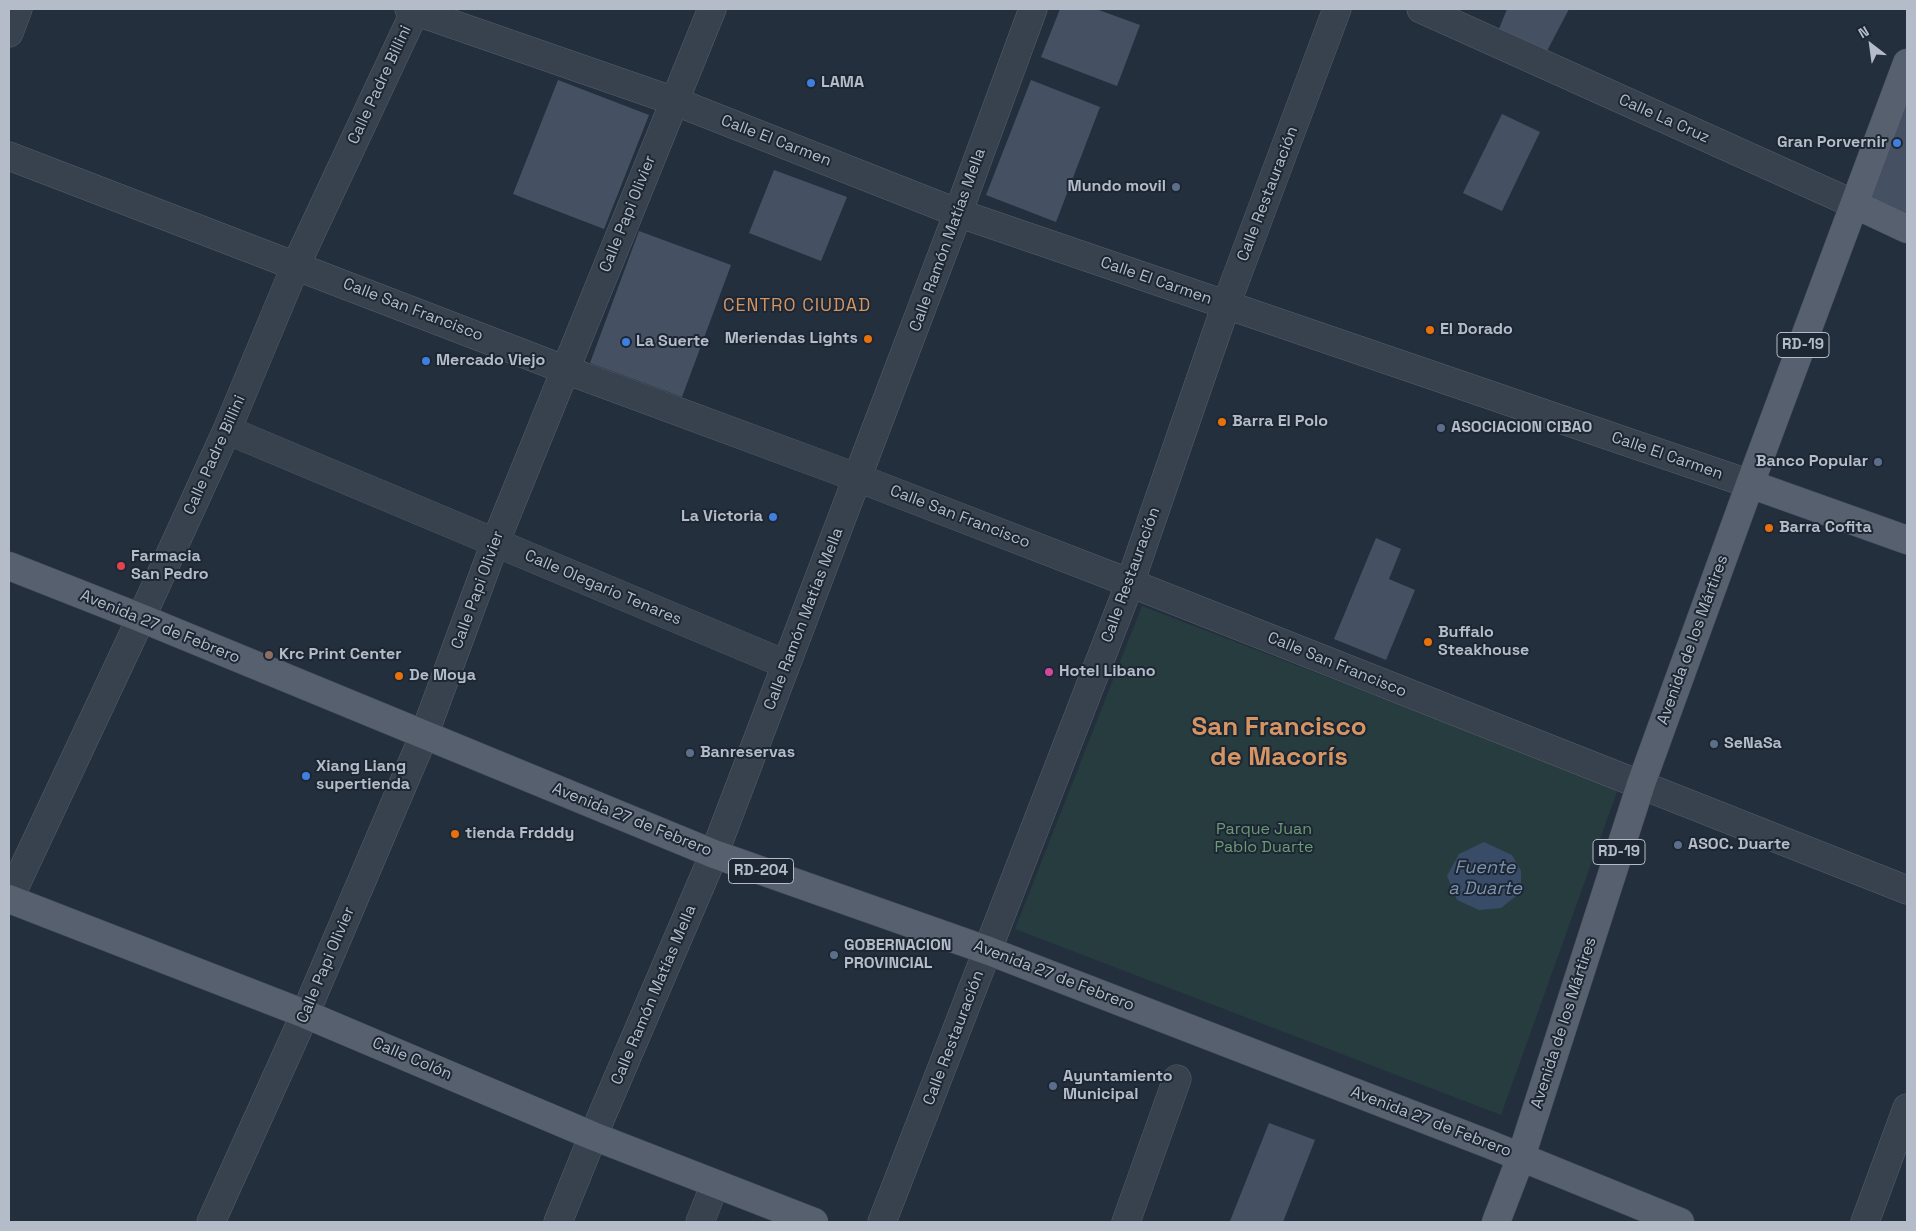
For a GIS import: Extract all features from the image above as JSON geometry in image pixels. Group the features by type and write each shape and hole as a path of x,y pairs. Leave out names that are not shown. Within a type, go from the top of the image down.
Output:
{"main road":[{"name":"Avenida de los Mártires","path":"1496,1222 1520,1157 1641,784 1750,484 1856,205 1907,64"},
{"name":"Calle La Cruz","path":"1856,205 1907,229"},
{"name":"Calle El Carmen","path":"1750,484 1907,540"},
{"name":"Avenida 27 de Febrero","path":"9,566 141,618 714,854 989,951 1520,1157 1680,1222"},
{"name":"Calle Colón","path":"9,899 305,1014 593,1136 814,1222"}],"street":[{"path":"9,33 18,9"},
{"name":"Calle Papi Olivier","path":"212,1222 305,1014 424,734 495,543 712,9"},
{"name":"Calle Ramón Matías Mella","path":"558,1222 714,854 785,664 858,478 1033,9"},
{"name":"Calle Restauración","path":"882,1222 989,951 1130,583 1226,305 1338,9"},
{"name":"Calle La Cruz","path":"1421,9 1856,205"},
{"name":"Calle El Carmen","path":"414,10 674,101 958,213 1750,484"},
{"name":"Calle Padre Billini","path":"9,899 227,430 296,266 414,10"},
{"name":"Calle San Francisco","path":"9,156 566,370 858,478 1130,583 1907,890"},
{"name":"Calle Olegario Tenares","path":"227,430 785,664"},
{"path":"1126,1222 1177,1080"},
{"path":"1865,1222 1907,1108"},
{"path":"700,1222 715,1184"}],"green space":[{"name":"Parque Juan Pablo Duarte","path":"1142,606 1618,789 1501,1115 1015,929"}],"water":[{"name":"Fuente a Duarte","path":"1484,842 1512,855 1521,871 1521,892 1501,908 1479,910 1457,900 1447,876 1459,854"}],"building":[{"path":"1060,9 1096,9 1140,25 1117,86 1041,57"},
{"path":"1507,9 1569,9 1547,51 1499,29"},
{"path":"558,80 649,115 604,229 513,194"},
{"path":"1031,80 1100,107 1056,222 986,195"},
{"name":"Gran Porvernir","path":"1907,88 1907,218 1867,199"},
{"path":"1502,114 1540,132 1502,211 1463,193"},
{"path":"774,170 847,197 821,261 749,233"},
{"path":"639,231 731,265 682,397 590,363"},
{"path":"1376,538 1401,549 1389,579 1415,590 1386,660 1334,639"},
{"path":"1269,1123 1315,1140 1283,1222 1230,1221"}],"place":[{"name":"LAMA","path":"811,83"},
{"name":"Gran Porvernir","path":"1897,143"},
{"name":"Mundo movil","path":"1176,187"},
{"name":"El Dorado","path":"1430,330"},
{"name":"Meriendas Lights","path":"868,339"},
{"name":"La Suerte","path":"626,342"},
{"name":"Mercado Viejo","path":"426,361"},
{"name":"Barra El Polo","path":"1222,422"},
{"name":"ASOCIACION CIBAO","path":"1441,428"},
{"name":"Banco Popular","path":"1878,462"},
{"name":"La Victoria","path":"773,517"},
{"name":"Barra Cofita","path":"1769,528"},
{"name":"Farmacia San Pedro","path":"121,566"},
{"name":"Buffalo Steakhouse","path":"1428,642"},
{"name":"Krc Print Center","path":"269,655"},
{"name":"Hotel Libano","path":"1049,672"},
{"name":"De Moya","path":"399,676"},
{"name":"SeNaSa","path":"1714,744"},
{"name":"Banreservas","path":"690,753"},
{"name":"Xiang Liang supertienda","path":"306,776"},
{"name":"tienda Frdddy","path":"455,834"},
{"name":"ASOC. Duarte","path":"1678,845"},
{"name":"GOBERNACION PROVINCIAL","path":"834,955"},
{"name":"Ayuntamiento Municipal","path":"1053,1086"}],"district":[{"name":"CENTRO CIUDAD","path":"797,306"},
{"name":"San Francisco de Macorís","path":"1279,743"}]}
